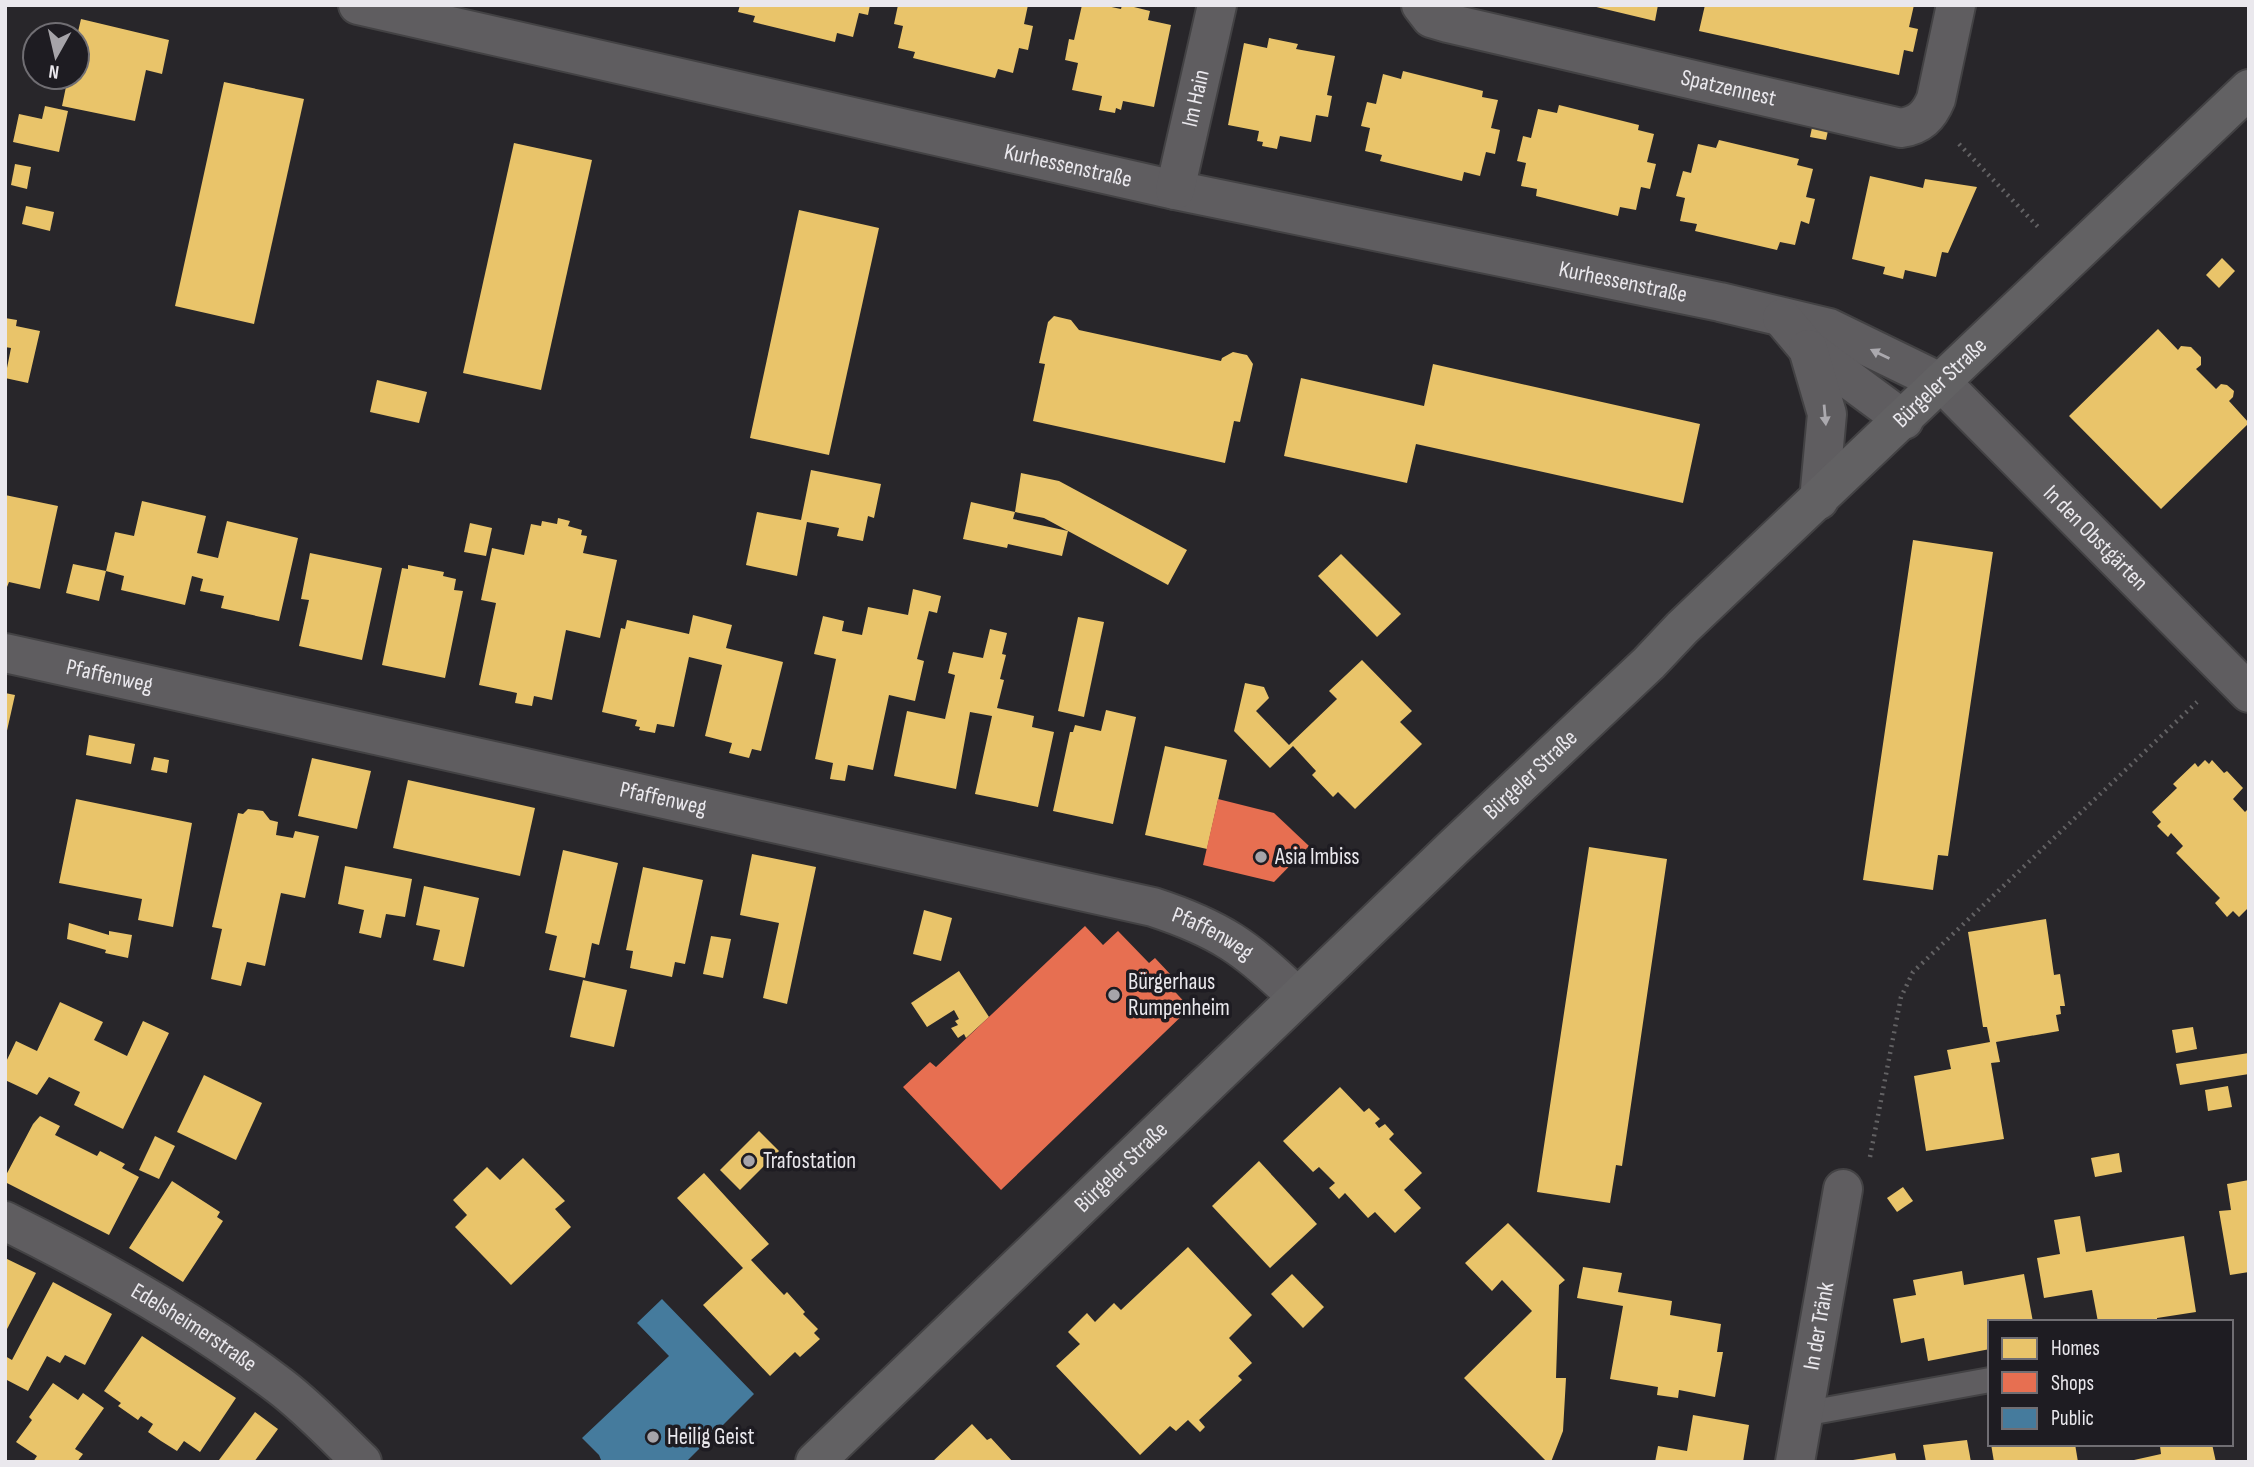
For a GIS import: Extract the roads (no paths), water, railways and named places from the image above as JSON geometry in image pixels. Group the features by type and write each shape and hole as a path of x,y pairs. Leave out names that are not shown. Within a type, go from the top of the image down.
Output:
{"street":[{"name":"Im Hain","path":"1174,190 1217,5"},
{"name":"Spatzennest","path":"1421,5 1431,18 1448,23 1901,128 1914,126 1930,113 1936,99 1956,5"},
{"name":"Kurhessenstraße","path":"372,7 1174,190 1720,302 1829,328 1942,383"},
{"name":"Bürgeler Straße","path":"815,1462 1297,997 2249,89"},
{"path":"1782,318 1808,349 1904,420"},
{"path":"1808,349 1827,414 1819,500"},
{"name":"In den Obstgärten","path":"1942,383 2238,683"},
{"name":"Pfaffenweg","path":"5,653 1153,907 1206,926 1231,940 1259,960 1297,997"},
{"name":"In der Tränk","path":"1795,1462 1843,1189"},
{"name":"Edelsheimerstraße","path":"5,1221 107,1274 165,1308 242,1359 310,1411 362,1462"}],"lane":[{"path":"1803,1414 1988,1380"}],"place":[{"name":"Asia Imbiss","path":"1261,857"},
{"name":"Bürgerhaus Rumpenheim","path":"1114,995"},
{"name":"Trafostation","path":"749,1161"},
{"name":"Heilig Geist","path":"653,1437"}]}
